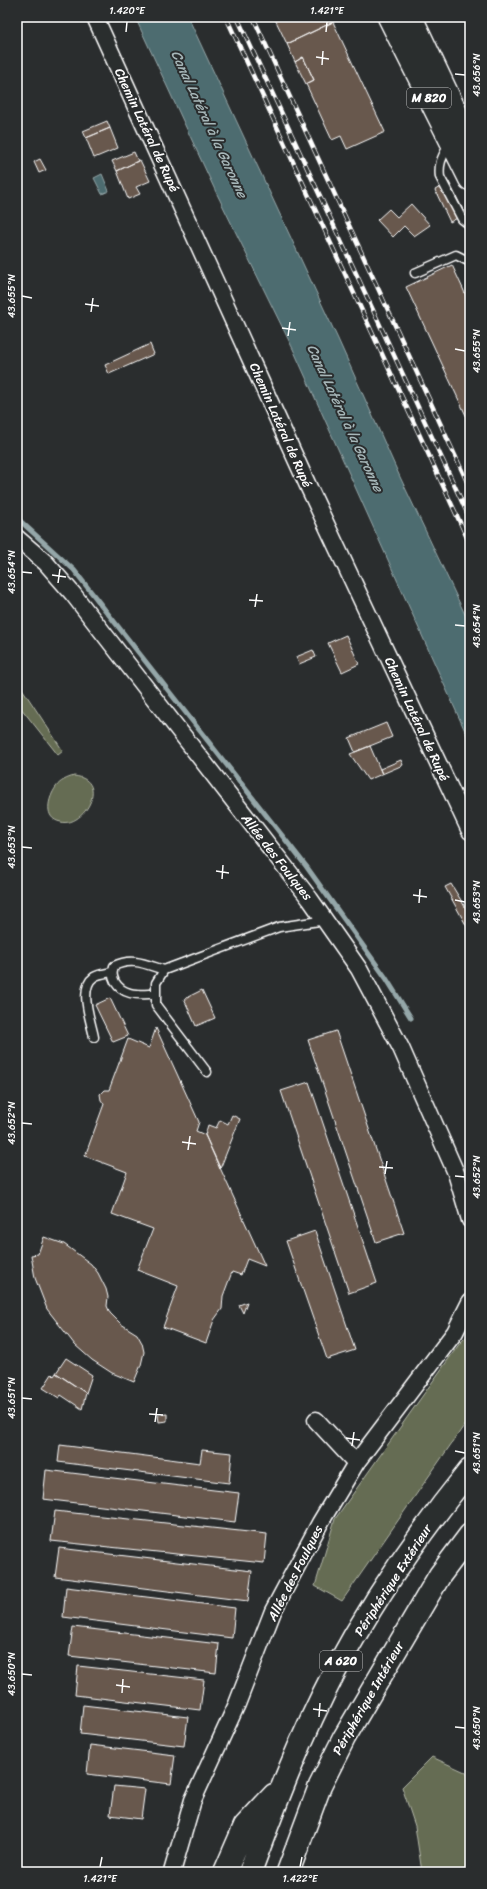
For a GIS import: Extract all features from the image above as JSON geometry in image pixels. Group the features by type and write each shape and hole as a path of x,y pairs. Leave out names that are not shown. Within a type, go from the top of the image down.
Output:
{"main road":[{"name":"M 820","path":"389,17 460,141 470,179"},
{"name":"M 820","path":"412,17 462,112 460,141"},
{"name":"Périphérique Extérieur","path":"250,1872 282,1787 335,1671 371,1609 410,1548 470,1470"},
{"name":"Périphérique Intérieur","path":"288,1872 320,1786 344,1738 440,1575 470,1535"},
{"path":"304,1872 333,1793 344,1738"},
{"path":"225,1872 245,1826 282,1787"}],"street":[{"name":"Chemin Latéral de Rupé","path":"95,17 310,490 470,831"},
{"name":"Allée des Foulques","path":"17,538 46,563 73,594 326,920 360,969 401,1048 456,1173 470,1220"},
{"name":"Allée des Foulques","path":"172,1872 192,1800 237,1704 273,1611 320,1523 356,1463 455,1332 470,1302"},
{"path":"316,1420 356,1463"}],"lane":[{"path":"460,141 441,158 439,170 440,177 462,220 470,225"},
{"path":"415,273 456,255 470,262"},
{"path":"207,1072 156,1005 156,983 164,970 279,927 326,920"},
{"path":"156,994 132,994 119,988 112,972 114,966 124,961 140,962 164,970"},
{"path":"94,1037 85,993 87,984 94,976 112,972"}],"green space":[{"path":"17,686 21,687 63,751 58,755 17,703"},
{"path":"74,776 85,779 91,786 92,794 90,803 78,818 70,822 55,820 49,813 49,802 53,792 60,783"},
{"path":"470,1333 470,1417 342,1601 315,1586 335,1519 460,1343"},
{"path":"432,1757 465,1772 470,1778 470,1872 422,1872 415,1826 402,1787"}],"water":[{"name":"Canal Latéral à la Garonne","path":"135,17 188,17 338,339 400,477 470,625 470,742 293,349 215,190"},
{"path":"102,174 109,191 102,194 94,178"}],"building":[{"path":"274,17 330,17 333,22 287,44"},
{"path":"333,22 385,132 347,149 341,136 332,140 306,84 314,80 303,57 295,62 287,44"},
{"path":"303,57 314,80 306,84 295,62"},
{"path":"107,121 110,128 86,138 83,131"},
{"path":"110,128 118,148 94,158 86,138"},
{"path":"134,152 138,161 117,171 112,161"},
{"path":"40,159 46,170 39,173 34,162"},
{"path":"140,160 150,181 136,187 140,194 128,199 117,171"},
{"path":"449,182 465,214 450,222 435,190"},
{"path":"411,204 430,225 414,236 404,226 393,237 377,220 389,209 397,217"},
{"path":"452,265 470,304 470,424 406,287"},
{"path":"150,344 154,354 109,374 105,365"},
{"path":"346,635 359,664 342,672 328,643"},
{"path":"313,650 316,657 299,664 296,657"},
{"path":"386,723 392,737 355,752 349,738"},
{"path":"370,746 382,774 368,780 350,754"},
{"path":"401,760 403,765 382,774 380,769"},
{"path":"451,884 470,915 470,932 445,887"},
{"path":"202,990 215,1018 196,1026 184,999"},
{"path":"110,998 128,1036 113,1042 95,1005"},
{"path":"156,1028 199,1122 196,1131 205,1135 265,1266 247,1259 241,1275 232,1272 223,1296 222,1309 214,1320 206,1343 163,1327 178,1286 137,1270 153,1229 112,1214 127,1172 85,1156 104,1104 101,1100 100,1094 104,1090 109,1090 128,1039 149,1048"},
{"path":"336,1031 404,1233 376,1242 308,1040"},
{"path":"309,1082 377,1283 349,1293 281,1091"},
{"path":"232,1115 240,1119 220,1169 205,1135 208,1125 216,1128 220,1120 228,1124"},
{"path":"315,1231 355,1350 327,1359 286,1241"},
{"path":"44,1237 64,1244 91,1264 98,1273 106,1289 108,1297 107,1306 110,1313 121,1324 137,1334 142,1343 144,1352 141,1365 134,1382 112,1373 92,1360 75,1345 47,1309 35,1278 31,1255 38,1254"},
{"path":"247,1302 243,1313 239,1305"},
{"path":"66,1358 92,1375 86,1393 56,1373"},
{"path":"56,1373 86,1393 82,1409 61,1395 59,1398 43,1388 52,1374 54,1376"},
{"path":"167,1414 167,1421 159,1422 158,1415"},
{"path":"60,1445 200,1463 202,1450 232,1453 229,1483 58,1462"},
{"path":"46,1470 239,1493 235,1522 43,1499"},
{"path":"55,1511 267,1534 264,1563 51,1541"},
{"path":"59,1548 252,1571 248,1601 55,1577"},
{"path":"66,1587 235,1608 232,1638 63,1617"},
{"path":"73,1627 219,1644 216,1673 69,1656"},
{"path":"78,1666 204,1680 200,1710 75,1695"},
{"path":"83,1705 188,1717 184,1746 80,1734"},
{"path":"90,1745 175,1755 171,1784 87,1774"},
{"path":"114,1786 145,1789 141,1819 110,1815"}],"waterway":[{"path":"17,518 74,570 306,866 386,978 411,1018"}],"railway":[{"path":"226,17 470,544"},
{"path":"237,17 470,519"},
{"path":"253,17 470,488"}]}
